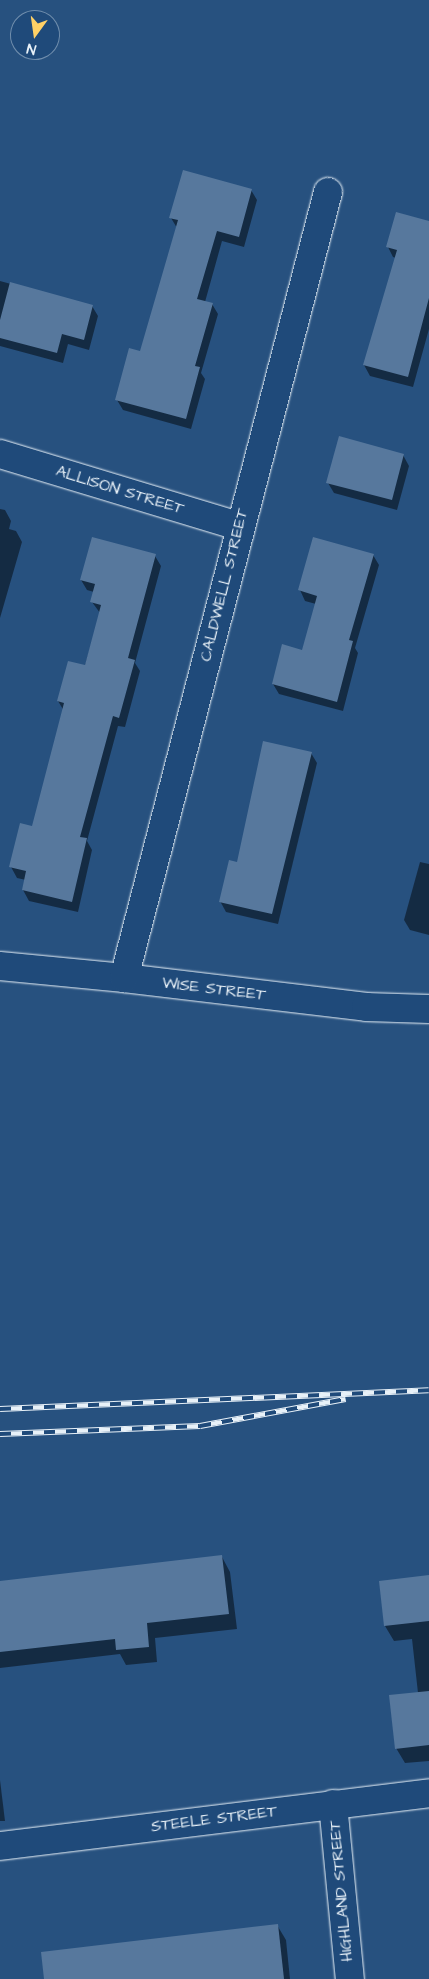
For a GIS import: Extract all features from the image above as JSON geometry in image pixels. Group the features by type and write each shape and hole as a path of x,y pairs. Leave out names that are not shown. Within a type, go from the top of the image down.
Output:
{"street":[{"name":"CALDWELL STREET","path":"124,978 239,526 328,192"},
{"name":"ALLISON STREET","path":"0,454 239,526"},
{"name":"WISE STREET","path":"0,966 124,978 366,1007 429,1009"},
{"name":"STEELE STREET","path":"0,1846 429,1793"},
{"name":"HIGHLAND STREET","path":"333,1804 350,1979"}],"building":[{"path":"183,170 252,189 239,237 217,231 197,299 213,303 195,366 200,367 186,419 115,400 129,348 140,351 178,220 169,218"},
{"path":"396,212 429,221 429,298 408,377 363,365 397,250 386,247"},
{"path":"10,282 93,305 84,340 62,334 57,353 0,338 0,320"},
{"path":"339,436 404,454 392,500 326,483"},
{"path":"92,537 156,554 128,658 135,660 119,718 113,716 80,837 87,838 72,902 22,890 26,871 9,867 20,823 32,826 64,703 57,701 68,661 85,665 101,605 90,602 95,584 80,580"},
{"path":"313,537 374,554 349,640 353,641 337,702 272,684 282,644 302,650 317,596 298,590"},
{"path":"263,741 312,752 272,914 219,902 229,860 237,862"},
{"path":"222,1555 229,1614 147,1623 149,1647 116,1650 115,1639 0,1652 0,1581"},
{"path":"429,1575 429,1621 384,1626 379,1581"},
{"path":"429,1691 429,1745 395,1749 389,1695"},
{"path":"278,1924 284,1979 44,1979 41,1952"}],"railway":[{"path":"0,1409 429,1390"},
{"path":"0,1434 200,1426 346,1399"}]}
